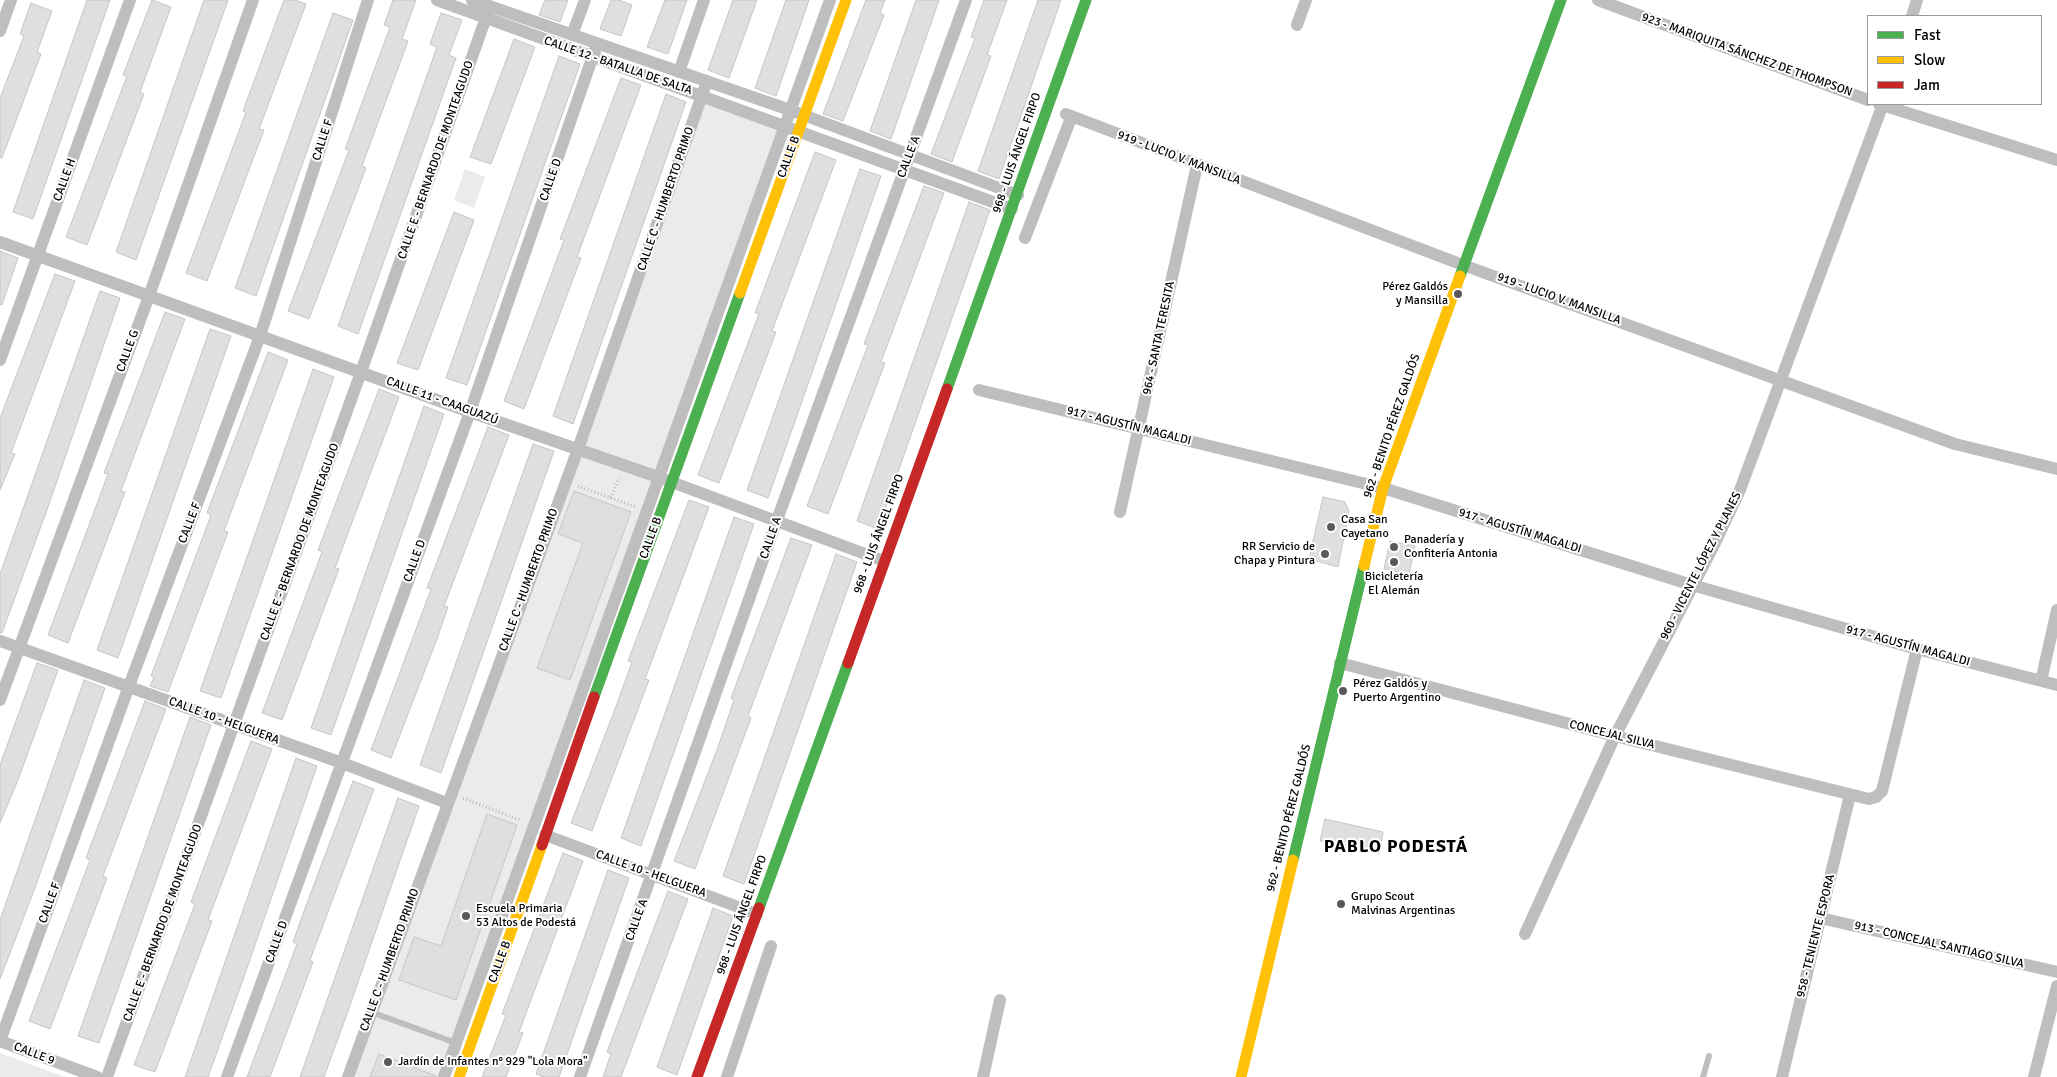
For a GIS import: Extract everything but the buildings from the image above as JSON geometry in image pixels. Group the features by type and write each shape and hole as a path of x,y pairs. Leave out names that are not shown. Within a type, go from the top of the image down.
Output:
{"street":[{"path":"0,31 10,0"},
{"name":"CALLE H","path":"0,360 130,0"},
{"name":"CALLE G","path":"0,700 149,296 252,0"},
{"name":"CALLE F","path":"0,1041 129,686 260,336 368,0"},
{"name":"CALLE 12 - BATALLA DE SALTA","path":"437,0 593,58 904,168 1012,209"},
{"name":"CALLE 12 - BATALLA DE SALTA","path":"472,0 790,110 1018,195"},
{"path":"572,35 585,0"},
{"path":"678,72 704,0"},
{"name":"CALLE B","path":"444,1077 830,0"},
{"name":"CALLE B","path":"459,1077 671,482 846,0"},
{"name":"CALLE A","path":"580,1077 777,520 966,0"},
{"name":"968 - LUIS ÁNGEL FIRPO","path":"697,1077 1018,195 1086,0"},
{"path":"1296,25 1306,0"},
{"name":"962 - BENITO PÉREZ GALDÓS","path":"1241,1077 1383,488 1561,0"},
{"name":"923 - MARIQUITA SÁNCHEZ DE THOMPSON","path":"1598,0 1867,100"},
{"path":"1912,15 1917,0"},
{"name":"CALLE E - BERNARDO DE MONTEAGUDO","path":"107,1077 361,372 490,6"},
{"name":"CALLE D","path":"228,1077 470,412 597,44"},
{"name":"CALLE C - HUMBERTO PRIMO","path":"348,1077 370,1012 578,449 707,82"},
{"name":"960 - VICENTE LÓPEZ Y PLANES","path":"1525,934 1615,736 1715,543 1740,490 1882,105"},
{"path":"1885,105 2057,160"},
{"name":"919 - LUCIO V. MANSILLA","path":"1025,238 1069,116 1463,265 1964,446 2057,469"},
{"name":"964 - SANTA TERESITA","path":"1120,512 1197,165"},
{"name":"CALLE 11 - CAAGUAZÚ","path":"0,242 470,412 658,477 884,561"},
{"name":"917 - AGUSTÍN MAGALDI","path":"979,390 1383,488 1692,585 1917,649 2057,685"},
{"path":"2041,681 2057,610"},
{"name":"CALLE 10 - HELGUERA","path":"0,641 129,686 234,726 449,798"},
{"name":"CONCEJAL SILVA","path":"1340,663 1615,736 1869,799 1876,797 1882,791 1917,649"},
{"name":"958 - TENIENTE ESPORA","path":"1782,1077 1850,795"},
{"name":"CALLE 10 - HELGUERA","path":"545,835 757,914"},
{"name":"913 - CONCEJAL SANTIAGO SILVA","path":"1820,918 2057,972"},
{"path":"727,1077 771,946"},
{"path":"2034,1077 2057,986"},
{"path":"983,1077 1000,1000"},
{"name":"CALLE 9","path":"0,1041 80,1074 97,1077"}],"lane":[{"path":"370,1012 456,1043"},
{"path":"1703,1077 1709,1056"}],"path":[{"path":"611,498 623,466"},
{"path":"566,481 646,511"},
{"path":"449,798 534,826"}],"shaded area":[{"path":"702,95 785,126 444,1077 348,1077"},
{"path":"465,169 485,177 474,208 454,200"},
{"path":"0,1053 65,1077 0,1077"}],"traffic: fast":[{"path":"947,389 1086,0"},
{"path":"1460,276 1561,0"},
{"path":"594,697 740,293"},
{"path":"1293,860 1364,566"},
{"path":"759,908 848,663"}],"traffic: slow":[{"path":"740,293 846,0"},
{"path":"1364,566 1383,488 1460,276"},
{"path":"459,1077 542,845"},
{"path":"1241,1077 1293,860"}],"traffic: jam":[{"path":"848,663 947,389"},
{"path":"542,845 594,697"},
{"path":"697,1077 759,908"}],"place":[{"name":"Pérez Galdós y Mansilla","path":"1458,294"},
{"name":"Casa San Cayetano","path":"1331,527"},
{"name":"Panadería y Confitería Antonia","path":"1394,547"},
{"name":"RR Servicio de Chapa y Pintura","path":"1325,554"},
{"name":"Bicicletería El Alemán","path":"1394,562"},
{"name":"Pérez Galdós y Puerto Argentino","path":"1343,691"},
{"name":"Grupo Scout Malvinas Argentinas","path":"1341,904"},
{"name":"Escuela Primaria 53 Altos de Podestá","path":"466,916"},
{"name":"Jardín de Infantes n° 929 \"Lola Mora\"","path":"388,1062"}],"district":[{"name":"PABLO PODESTÁ","path":"1396,847"}]}
